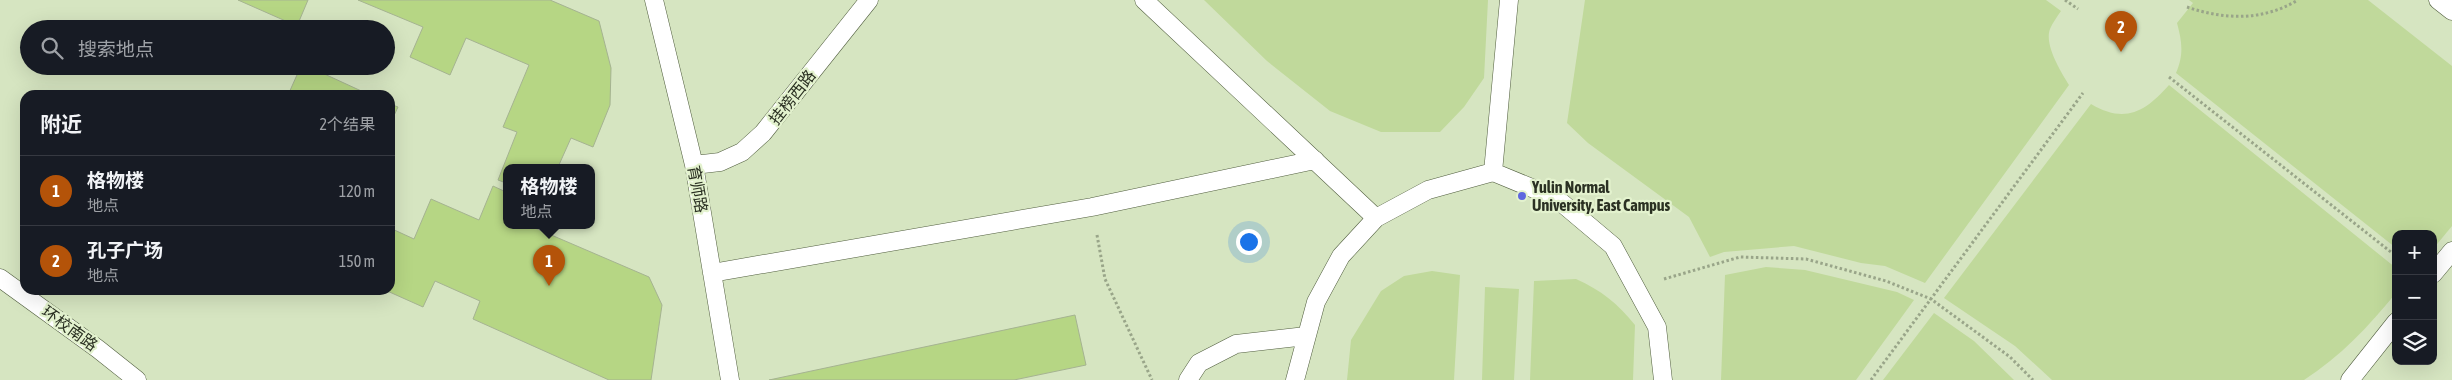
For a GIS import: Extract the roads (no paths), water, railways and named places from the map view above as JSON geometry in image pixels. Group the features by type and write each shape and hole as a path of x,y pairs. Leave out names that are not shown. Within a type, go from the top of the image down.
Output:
{"lane":[{"name":"育师路","path":"654,0 694,165 730,380"},
{"name":"挂榜西路","path":"694,165 720,162 742,152 763,133 869,0"},
{"path":"1144,0 1376,218"},
{"path":"1493,172 1508,0"},
{"path":"2438,0 2452,11"},
{"path":"712,273 1092,208 1315,160"},
{"path":"1296,380 1316,302 1341,256 1376,218 1428,190 1493,172 1556,198 1612,246 1657,327 1664,380"},
{"path":"2437,269 2452,251"},
{"name":"环校南路","path":"0,278 20,292"},
{"name":"环校南路","path":"23,295 137,380"},
{"path":"2350,380 2392,327"},
{"path":"1188,380 1199,363 1236,344 1306,336"}],"place":[{"name":"孔子广场","path":"2121,52"},
{"name":"Yulin Normal University, East Campus","path":"1522,196"},
{"name":"格物楼","path":"549,286"}]}
